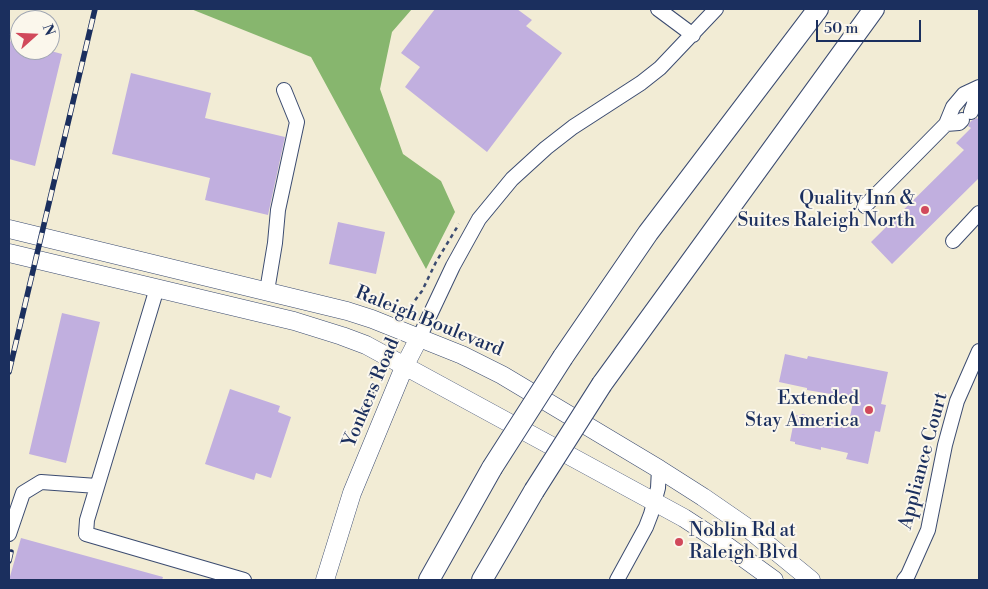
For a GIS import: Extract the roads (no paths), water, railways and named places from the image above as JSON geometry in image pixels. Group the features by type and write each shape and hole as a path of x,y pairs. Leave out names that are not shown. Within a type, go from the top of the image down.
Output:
{"highway":[{"path":"428,580 492,468 563,357 648,233 818,9"},
{"path":"482,580 534,491 602,384 874,9"}],"main road":[{"name":"Raleigh Boulevard","path":"9,229 347,310 462,355 502,375 658,469 745,526 811,580"},
{"path":"9,253 318,328 366,345 706,532 774,580"},
{"name":"Yonkers Road","path":"325,580 352,493 405,365 419,338"}],"street":[{"path":"658,9 693,35"},
{"name":"Yonkers Road","path":"419,338 453,266 479,219 512,179 546,148 573,127 641,83 660,68 716,9"},
{"path":"946,124 959,123 966,116 974,104 977,88"},
{"path":"864,206 946,124 957,101 964,94 977,88"},
{"path":"267,290 275,243 278,210 297,122 284,90"},
{"path":"953,241 979,213"},
{"path":"157,288 87,520 86,534 244,580"},
{"name":"Appliance Court","path":"904,580 928,530 945,445 957,401 979,351"},
{"path":"617,580 646,527 655,503 658,488 658,469"},
{"path":"9,534 23,493 41,482 97,486"}],"railway":[{"path":"9,372 95,9"},
{"path":"9,561 11,552"}],"place":[{"name":"Quality Inn & Suites Raleigh North","path":"925,210"},
{"name":"Extended Stay America","path":"869,410"},
{"name":"Noblin Rd at Raleigh Blvd","path":"679,542"}]}
